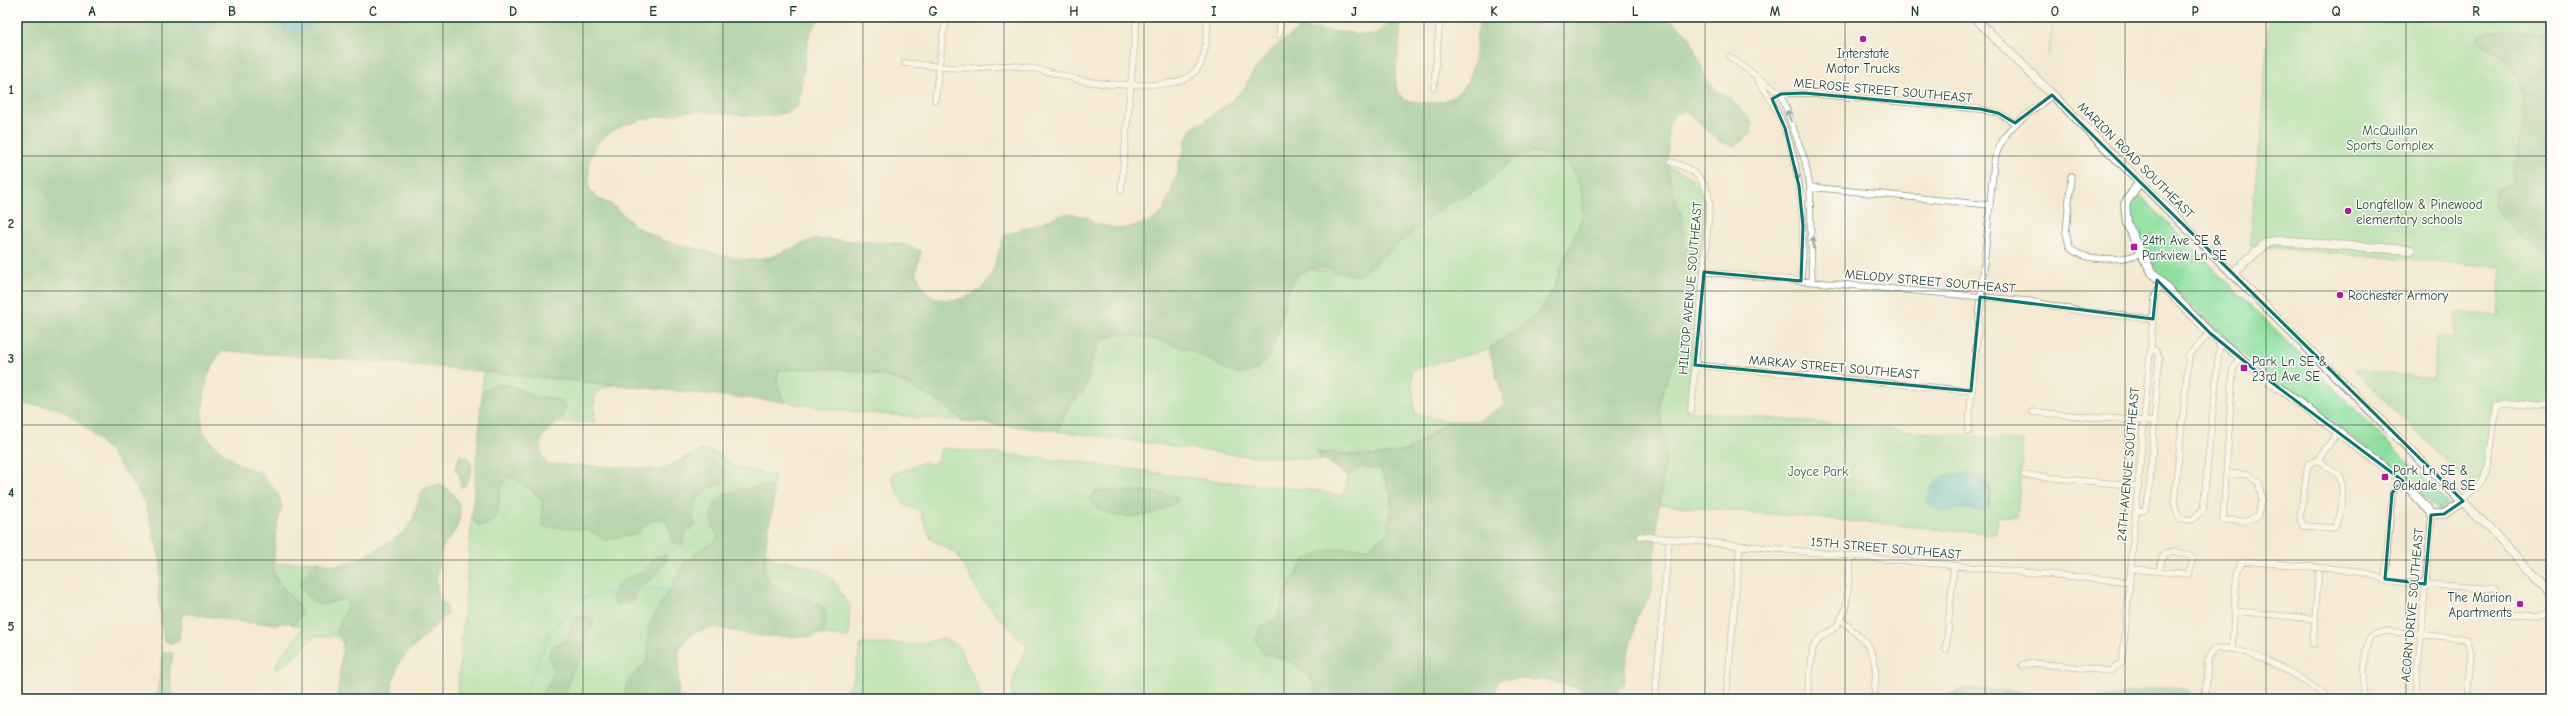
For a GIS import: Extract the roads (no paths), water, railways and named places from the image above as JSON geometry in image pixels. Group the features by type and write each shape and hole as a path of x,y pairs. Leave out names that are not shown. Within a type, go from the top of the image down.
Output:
{"main road":[{"name":"MARION ROAD SOUTHEAST","path":"1974,17 2463,501 2551,593"},
{"path":"2140,182 2130,193 2124,207 2127,223 2141,252 2161,283 2210,333 2337,433 2403,482 2432,514 2444,514 2463,501"},
{"path":"2232,274 2265,244 2275,241 2411,250"}],"street":[{"path":"935,100 943,34 947,17"},
{"path":"1121,191 1137,17"},
{"path":"905,63 968,68 1016,66 1034,68 1077,79 1164,85 1191,75 1203,57 1208,17"},
{"path":"1279,35 1280,17"},
{"path":"1434,87 1440,17"},
{"path":"1730,57 1781,94 1805,161 1810,187 1812,282"},
{"path":"1754,75 1772,99 1785,128 1799,186 1803,226 1801,281"},
{"name":"MELROSE STREET SOUTHEAST","path":"1772,99 1781,94 1804,93 1986,110 2003,115 2015,123"},
{"path":"1968,432 1989,204 1998,147 2015,123 2052,94"},
{"name":"HILLTOP AVENUE SOUTHEAST","path":"1671,162 1694,172 1701,178 1708,193 1709,211 1691,411"},
{"path":"2071,177 2066,233 2070,248 2084,256 2117,259 2130,258 2141,252"},
{"path":"1810,187 1989,204"},
{"name":"MELODY STREET SOUTHEAST","path":"1704,272 2028,301 2085,312 2153,319"},
{"name":"24TH AVENUE SOUTHEAST","path":"2022,665 2034,663 2110,671 2117,667 2123,654 2155,293 2161,283"},
{"path":"2210,333 2190,355 2174,503 2179,518 2192,520 2203,510 2220,341"},
{"path":"2136,512 2141,512 2147,504 2159,358 2156,351 2151,348"},
{"path":"2226,473 2249,475 2259,483 2262,499 2257,517 2244,521 2223,520 2226,473 2233,369 2240,357"},
{"name":"MARKAY STREET SOUTHEAST","path":"1695,365 1971,391"},
{"path":"2463,501 2481,481 2488,468 2497,406 2507,403 2551,407"},
{"path":"2032,412 2154,422"},
{"path":"2318,460 2334,470 2340,476 2343,490 2341,517 2334,528 2303,526 2300,518 2308,464 2318,460 2337,433"},
{"path":"2024,476 2138,486"},
{"path":"2385,579 2392,493 2403,482"},
{"name":"ACORN DRIVE SOUTHEAST","path":"2415,699 2432,514"},
{"name":"15TH STREET SOUTHEAST","path":"1640,536 2130,582"},
{"path":"1655,699 1668,539"},
{"path":"1726,699 1740,546"},
{"path":"2131,569 2189,574 2193,560 2190,556 2173,551 2163,555 2159,571"},
{"path":"1807,699 1813,648 1819,639 1841,620 1847,603 1851,555"},
{"path":"2232,648 2237,569 2242,561 2358,571 2385,579 2425,584 2495,589"},
{"path":"1946,650 1954,565"},
{"path":"2313,644 2319,568"},
{"path":"2234,611 2315,620"},
{"path":"2503,614 2535,617 2551,611"},
{"path":"1841,620 1862,637 1873,654 1877,671 1874,699"},
{"path":"2368,699 2363,694 2366,650 2370,636 2385,631 2420,636 2458,638 2467,641 2471,652 2467,699"},
{"path":"2205,699 2208,658 2213,650 2232,648 2258,658 2314,685 2329,699"}],"water":[{"path":"289,17 315,17 306,28 298,32 289,33 284,32"},
{"path":"1968,473 1981,477 1990,488 1988,508 1979,510 1958,508 1942,510 1933,507 1928,503 1928,494 1935,482 1946,476"}],"waterway":[{"path":"17,108 21,98 30,88 65,82 83,72 115,69 134,52 150,50 157,44 157,35 160,23 172,23 184,30 189,31 196,30 204,26 205,17"},
{"path":"2048,55 2055,17"},
{"path":"523,699 549,634 577,603 588,596 615,590 695,589 758,608"}],"place":[{"name":"Interstate Motor Trucks","path":"1863,39"},
{"name":"Longfellow & Pinewood elementary schools","path":"2348,211"},
{"name":"24th Ave SE & Parkview Ln SE","path":"2134,247"},
{"name":"Rochester Armory","path":"2340,295"},
{"name":"Park Ln SE & 23rd Ave SE","path":"2244,368"},
{"name":"Park Ln SE & Oakdale Rd SE","path":"2385,477"},
{"name":"The Marion Apartments","path":"2520,604"}],"park label":[{"name":"McQuillan Sports Complex","path":"2390,138"},
{"name":"Joyce Park","path":"1818,471"}]}
